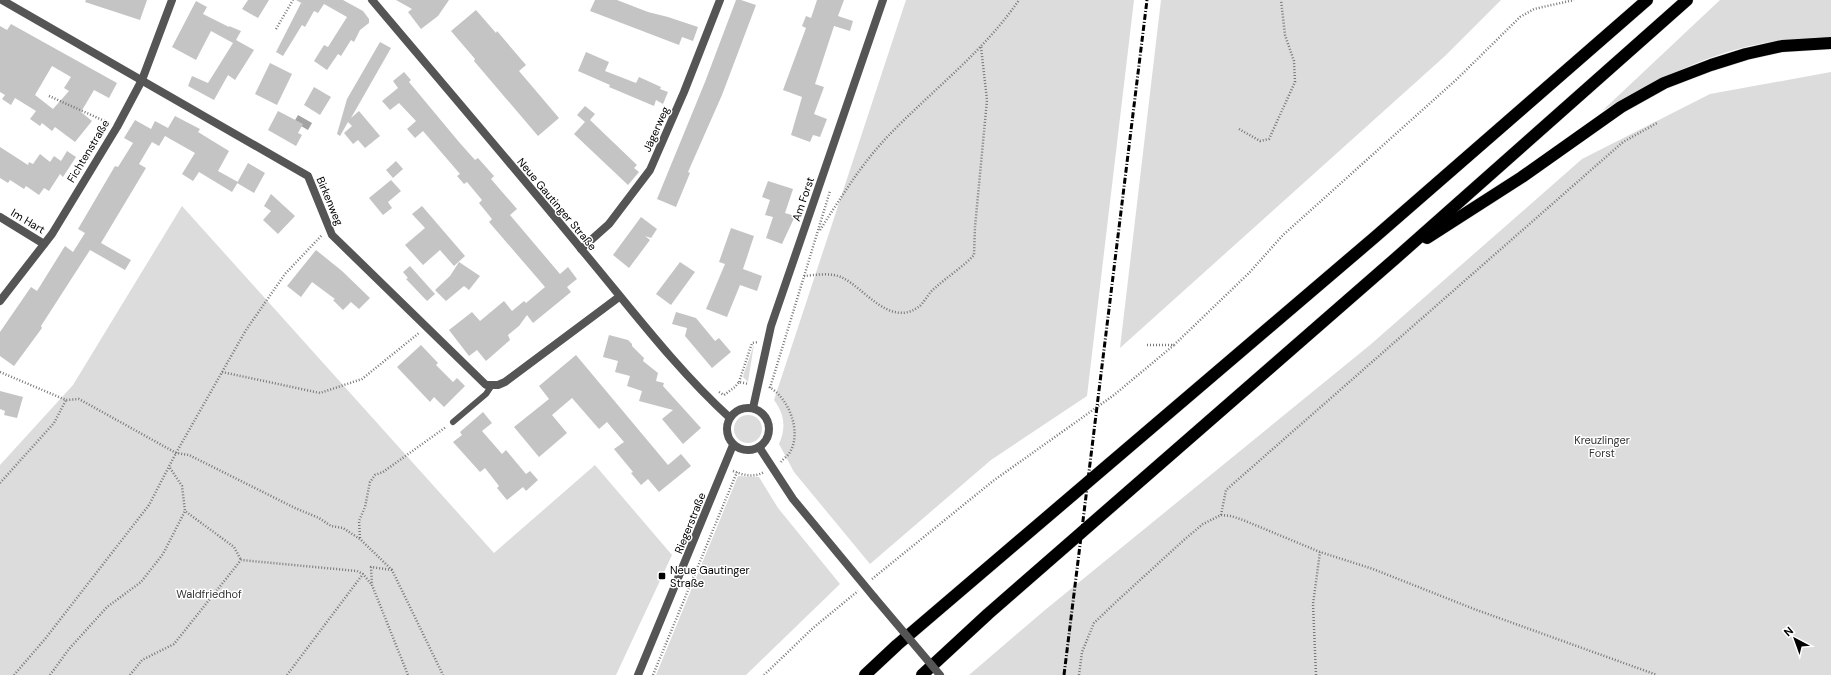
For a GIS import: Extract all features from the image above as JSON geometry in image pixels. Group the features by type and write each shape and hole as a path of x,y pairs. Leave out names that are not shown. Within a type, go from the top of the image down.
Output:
{"highway":[{"path":"865,675 897,645 1375,238 1647,0"},
{"path":"922,675 988,614 1396,258 1687,0"},
{"path":"1396,258 1522,177 1621,107 1664,83 1711,65 1746,54 1782,46 1831,43"}],"street":[{"name":"Birkenweg","path":"2,0 308,176 332,235 427,326 480,380 486,385 492,385"},
{"name":"Fichtenstraße","path":"0,301 44,244 117,126 142,80 172,0"},
{"name":"Neue Gautinger Straße","path":"372,0 581,249 619,297 699,388 730,418"},
{"name":"Jägerweg","path":"581,249 609,224 650,170 684,92 720,0"},
{"name":"Am Forst","path":"753,408 768,340 884,0"},
{"name":"Im Hart","path":"0,217 44,244"},
{"path":"492,385 504,382 619,297"},
{"path":"753,408 759,411 768,422 768,436 765,443 759,448 746,450 733,445 729,439 727,425 730,418 740,409 753,408"},
{"name":"Riegerstraße","path":"638,675 678,583 733,445"},
{"path":"759,448 793,499 940,675"}],"lane":[{"path":"453,422 486,394 492,385"}],"path":[{"path":"276,28 293,0"},
{"path":"770,388 817,233 864,164 892,132 981,47 1006,19 1019,0"},
{"path":"1239,129 1260,141 1269,139 1295,82 1294,61 1285,35 1281,0"},
{"path":"764,675 813,628 993,481 1102,403 1174,345 1244,278 1283,235 1457,79 1520,17 1534,9 1574,0"},
{"path":"804,276 820,274 842,277 878,304 893,312 904,313 918,308 932,290 955,270 967,263 974,254 987,100 981,47"},
{"path":"49,96 117,126"},
{"path":"1220,515 1226,490 1623,142 1658,122"},
{"path":"14,675 45,639 149,505 170,468 176,453 246,330 285,274 329,228"},
{"path":"222,372 320,393 362,379 427,326"},
{"path":"699,388 707,383 724,395 736,387 752,343 768,340"},
{"path":"1147,345 1174,345"},
{"path":"0,372 66,400 79,399 176,453 189,455 295,508 319,518 331,526 343,528 360,539 392,570 443,675"},
{"path":"724,466 750,476 760,475 781,461 790,452 794,436 792,417 778,395 770,388 739,382"},
{"path":"0,483 54,423 66,400"},
{"path":"360,539 359,521 366,507 370,482 375,476 402,459 453,422"},
{"path":"50,675 69,649 107,607 141,582 163,554 185,511 182,486 170,468"},
{"path":"653,675 737,472"},
{"path":"185,511 234,547 240,560"},
{"path":"1079,675 1082,652 1094,623 1184,538 1203,524 1220,515 1231,516 1243,520 1320,552 1373,569 1474,609 1657,675"},
{"path":"1316,675 1313,604 1320,552"},
{"path":"240,560 358,571 363,574 372,585 408,675"},
{"path":"130,675 142,660 174,644 240,560"},
{"path":"372,585 371,567 392,570"},
{"path":"287,675 363,574"}],"green space":[{"path":"906,0 1134,0 1087,396 991,460 870,564 794,472 779,444 783,432 783,422 778,406 774,400"},
{"path":"1161,0 1501,0 1445,56 1120,348"},
{"path":"1720,0 1831,0 1831,37 1772,42 1749,46 1720,54 1668,76 1602,111"},
{"name":"Kreuzlinger Forst","path":"1831,72 1831,675 969,675 1045,610 1370,345 1582,159 1710,94"},
{"name":"Waldfriedhof","path":"182,206 494,553 595,465 672,555 616,675 0,675 0,465 73,385"},
{"path":"754,344 748,382 743,377"},
{"path":"748,415 758,419 762,429 758,439 748,443 738,439 734,429 738,419"},
{"path":"738,476 759,477 778,508 840,584 746,675 656,675"}],"shaded area":[{"path":"298,115 312,123 308,130 294,122"}],"building":[{"path":"86,0 147,0 140,20 85,2"},
{"path":"248,0 269,0 258,18 242,9"},
{"path":"296,0 343,0 363,11 369,19 369,23 360,30 354,42 351,40 341,56 338,54 327,70 314,61 324,45 328,47 347,17 324,4 318,13 314,11 305,27 302,25 283,56 276,52 301,3 305,5"},
{"path":"396,0 449,0 438,16 421,29 408,12 412,9"},
{"path":"595,0 617,0 648,12 698,27 693,41 682,37 679,45 590,11"},
{"path":"736,0 741,0 756,5 722,95 688,172 690,173 676,207 657,199 705,82"},
{"path":"817,0 844,0 838,16 853,21 850,31 834,26 815,84 824,87 814,114 827,119 820,137 813,135 810,142 791,135 802,97 783,90 806,28 802,26 806,16 811,18"},
{"path":"196,1 207,7 203,14 229,27 241,31 236,40 254,50 235,80 228,75 214,100 188,86 192,76 208,83 233,43 211,31 196,60 172,47"},
{"path":"476,10 496,33 497,31 526,65 519,71 559,118 538,136 474,61 475,59 451,31"},
{"path":"11,24 117,83 109,98 94,90 81,112 92,121 75,142 55,127 52,131 42,123 40,126 30,119 36,111 15,98 11,105 2,99 5,95 0,92 0,26 7,30","holes":["52,66 71,77 64,88 69,91 53,109 35,95"]},
{"path":"380,42 391,48 351,118 359,111 380,136 365,148 358,140 353,144 344,133 352,126 348,122 340,136 337,134 347,99"},
{"path":"586,52 609,62 605,71 636,83 639,77 661,87 660,89 668,92 663,104 656,100 654,106 609,87 610,85 578,71"},
{"path":"270,63 292,74 277,105 255,94"},
{"path":"404,72 411,80 409,82 459,142 475,160 478,158 494,176 491,179 517,209 510,215 560,274 568,267 577,279 567,287 571,292 533,323 527,315 519,326 508,335 510,340 486,361 477,350 469,356 449,330 472,312 480,321 504,301 512,311 524,301 526,303 545,287 489,222 492,219 479,203 482,200 467,182 464,184 457,176 460,174 423,131 415,138 407,129 416,121 399,103 390,110 382,101 398,88 393,81"},
{"path":"314,87 331,97 320,115 304,105"},
{"path":"585,106 595,114 590,120 637,165 634,168 639,172 628,185 574,134 585,122 577,115"},
{"path":"278,111 303,124 298,133 302,135 296,146 268,130"},
{"path":"175,116 200,129 198,132 229,151 218,171 238,182 232,192 199,172 193,181 182,174 195,153 165,136 159,146 152,142 139,164 146,168 101,243 131,260 125,270 90,250 41,326 42,328 14,366 0,356 0,332 31,287 37,291 65,246 73,252 85,233 78,229 115,166 118,167 133,143 124,138 135,120 151,129 155,121 168,128"},
{"path":"0,147 28,165 29,162 33,164 40,154 50,162 54,156 61,161 67,151 76,157 63,177 60,174 49,191 44,188 39,195 26,186 24,189 10,180 8,183 0,178"},
{"path":"396,161 403,169 393,178 386,170"},
{"path":"248,163 265,173 254,193 237,183"},
{"path":"391,180 401,191 388,202 392,208 383,215 369,198"},
{"path":"768,181 793,189 785,213 795,216 782,244 766,238 773,217 765,215 770,200 762,197"},
{"path":"271,194 295,216 278,234 263,220 271,211 264,206"},
{"path":"422,206 465,256 454,266 440,250 423,265 405,245 425,228 412,214"},
{"path":"641,217 657,229 651,238 645,236 650,240 629,268 613,255"},
{"path":"731,228 754,236 743,269 762,276 757,291 740,285 727,317 706,309 725,264 719,262"},
{"path":"316,250 342,271 370,298 359,309 351,302 343,310 333,300 335,299 312,282 301,297 287,286"},
{"path":"459,262 480,276 469,290 464,286 446,301 435,290 450,276"},
{"path":"680,262 695,272 671,305 656,294"},
{"path":"410,266 435,294 427,301 406,279 408,278 403,272"},
{"path":"676,312 696,318 715,341 719,338 731,352 712,368 685,336 687,328 672,324"},
{"path":"609,335 628,340 632,344 632,346 644,358 643,361 658,373 656,381 664,383 663,386 701,428 683,444 662,419 673,410 639,401 642,391 627,386 630,376 615,372 618,361 603,357"},
{"path":"421,345 438,363 436,365 453,382 457,378 465,386 444,407 434,397 430,402 397,367"},
{"path":"576,355 668,465 681,454 691,466 659,492 648,479 641,485 631,473 633,472 614,449 624,442 607,422 599,429 572,398 552,415 567,433 539,457 514,427 549,399 539,386"},
{"path":"0,391 23,397 17,418 4,415 5,411 0,409"},
{"path":"483,412 492,423 482,431 502,454 506,450 526,474 530,471 538,480 526,491 523,487 507,500 497,488 499,486 485,468 480,472 453,442 462,435 460,432"}],"railway":[{"path":"1064,675 1147,0"}],"place":[{"name":"Neue Gautinger Straße","path":"662,576"}]}
